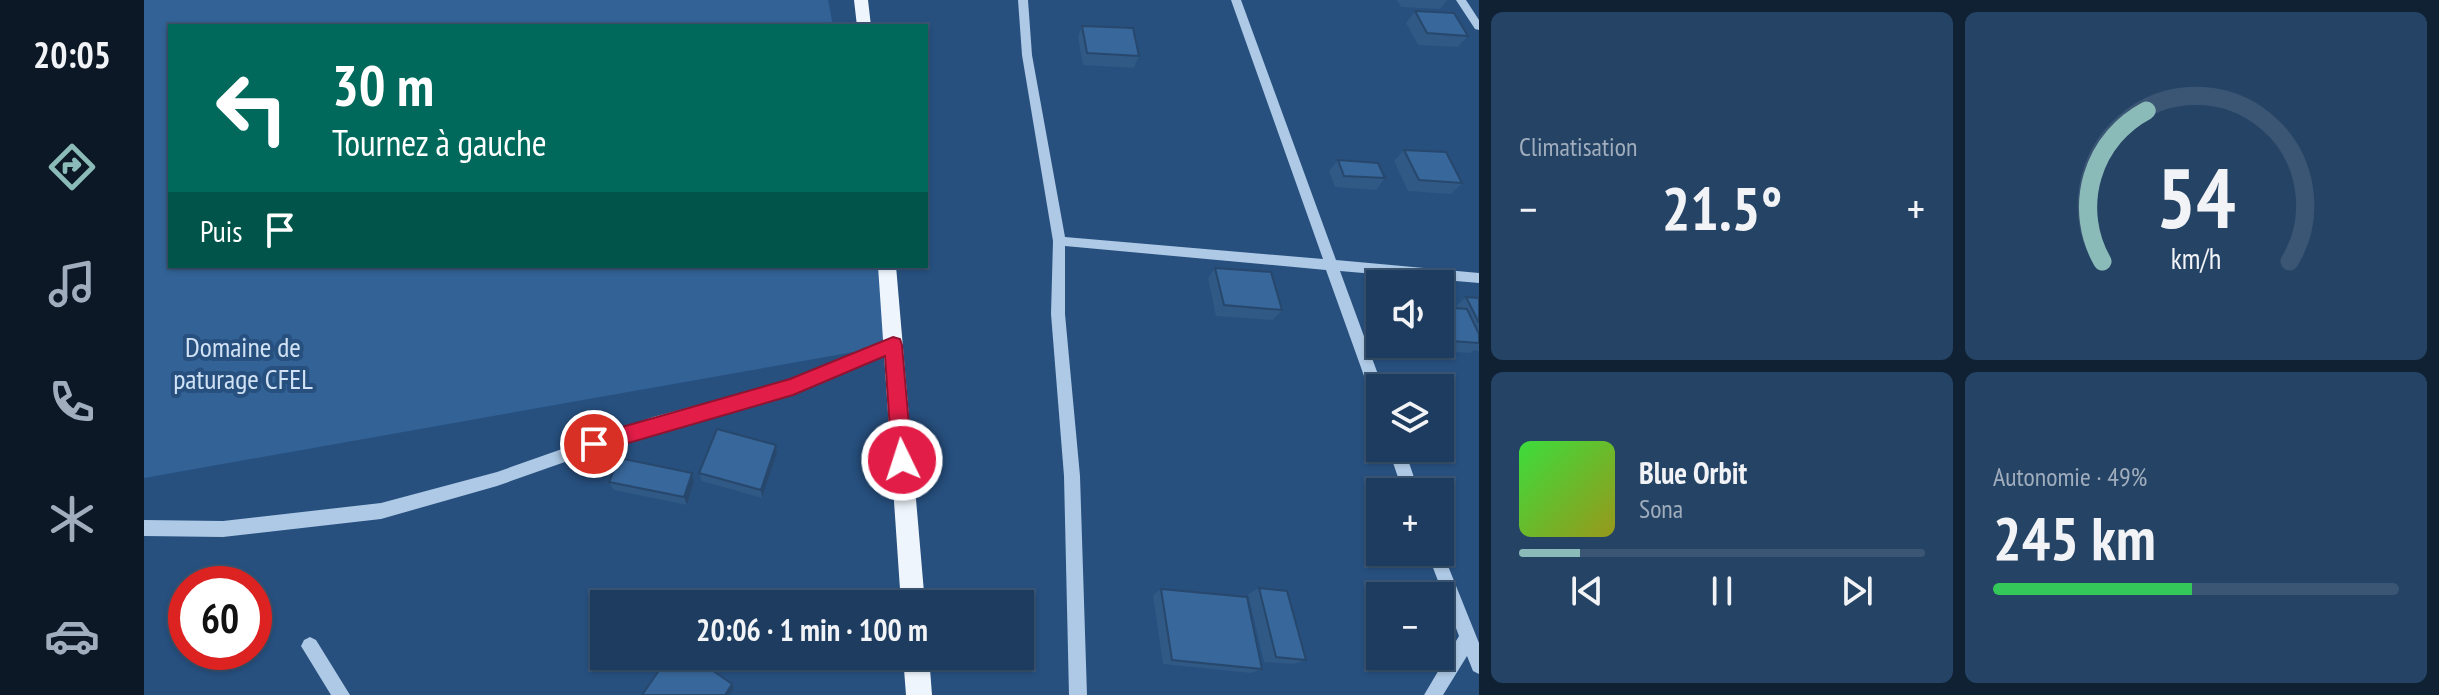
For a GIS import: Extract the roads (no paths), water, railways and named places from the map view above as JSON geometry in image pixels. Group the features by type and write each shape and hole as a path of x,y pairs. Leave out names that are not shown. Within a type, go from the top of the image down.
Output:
{"main road":[{"path":"861,0 864,24"},
{"path":"887,268 912,590"},
{"path":"917,670 919,695"}],"street":[{"path":"1023,0 1027,55 1059,241 1058,314 1072,476 1078,695"},
{"path":"1236,0 1371,374"},
{"path":"1461,0 1479,27"},
{"path":"1059,241 1479,278"},
{"path":"144,528 223,529 381,511 497,479 653,424 793,386 893,345"},
{"path":"1440,566 1479,665"},
{"path":"1433,695 1468,637"},
{"path":"310,646 341,695"}],"park label":[{"name":"Domaine de paturage CFEL","path":"243,362"}]}
